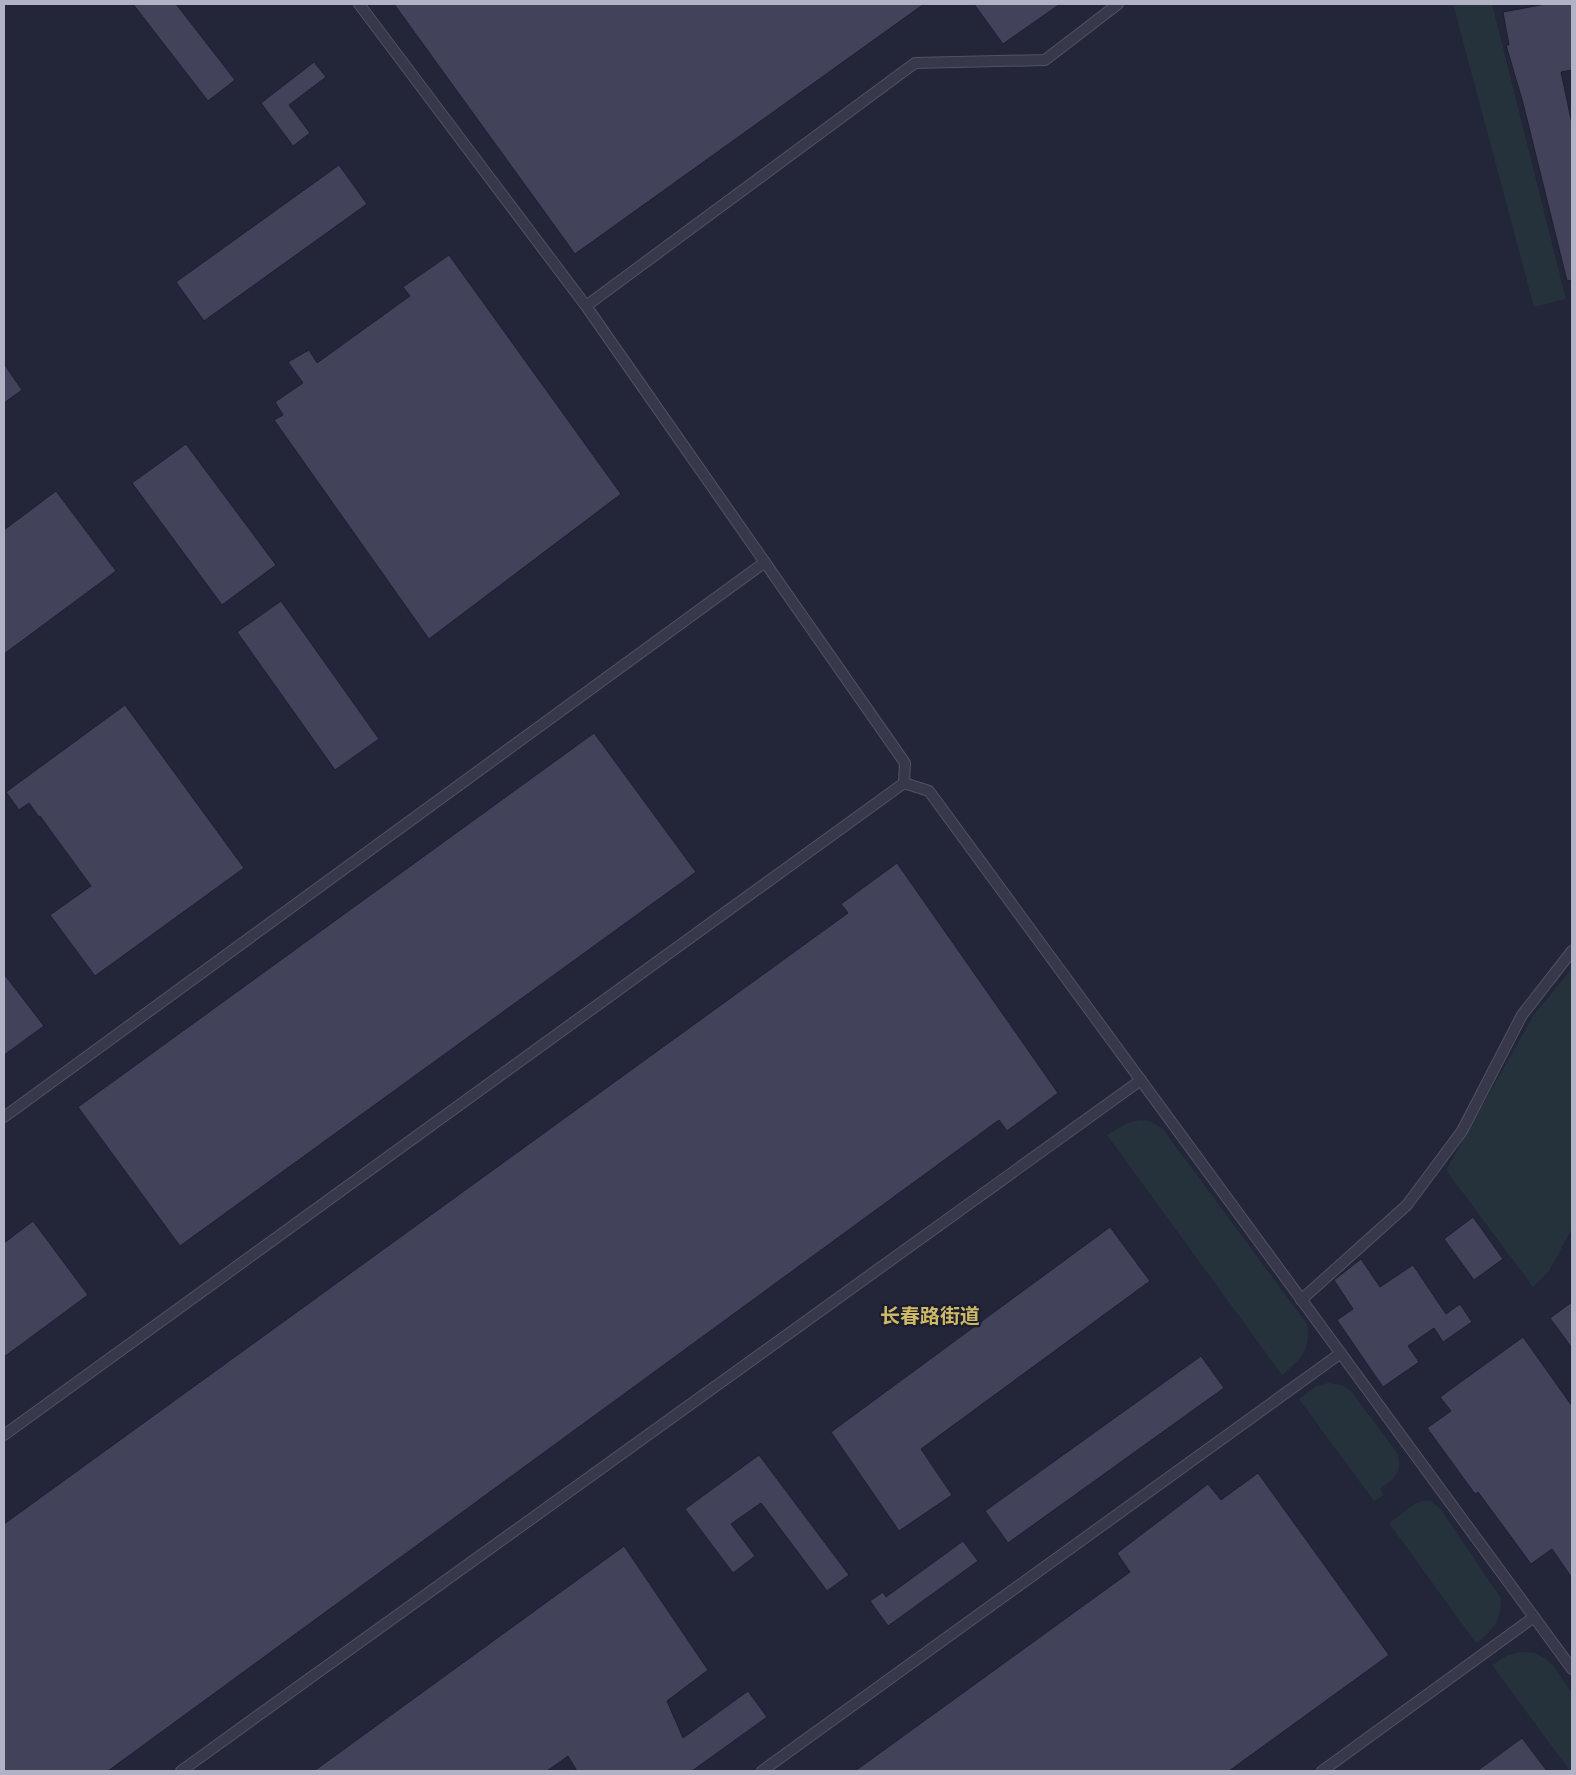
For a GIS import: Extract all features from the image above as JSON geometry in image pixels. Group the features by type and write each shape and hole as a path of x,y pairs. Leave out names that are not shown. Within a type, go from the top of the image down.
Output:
{"lane":[{"path":"359,4 586,306 905,763 904,783"},
{"path":"586,306 915,64 1045,60 1118,4"},
{"path":"4,1117 765,562"},
{"path":"904,783 929,791 1572,1669"},
{"path":"4,1435 904,783"},
{"path":"1301,1300 1407,1205 1462,1131 1522,1016 1572,951"},
{"path":"181,1771 1140,1080"},
{"path":"762,1771 1341,1353"},
{"path":"1322,1771 1534,1617"}],"shaded area":[{"path":"1453,4 1492,4 1566,299 1534,307"},
{"path":"1572,968 1572,1229 1549,1271 1533,1287 1446,1170 1533,1016"},
{"path":"1140,1120 1150,1121 1162,1128 1307,1324 1306,1348 1299,1359 1282,1375 1107,1135 1127,1123"},
{"path":"1328,1383 1341,1385 1351,1391 1397,1453 1399,1460 1398,1470 1393,1478 1380,1489 1384,1495 1374,1501 1299,1399 1317,1386"},
{"path":"1431,1501 1441,1510 1501,1598 1500,1612 1495,1624 1488,1634 1476,1643 1389,1523 1416,1503"},
{"path":"1522,1652 1534,1653 1545,1658 1554,1667 1572,1693 1572,1771 1570,1771 1492,1665 1508,1655"}],"building":[{"path":"133,4 176,4 235,80 208,101"},
{"path":"394,4 924,4 575,254"},
{"path":"974,4 1060,4 1003,44"},
{"path":"1546,4 1572,4 1572,70 1561,72 1572,124 1572,280 1567,281 1523,103 1506,45 1509,45 1503,12"},
{"path":"314,62 326,77 289,105 310,133 293,146 261,103"},
{"path":"339,165 367,204 204,321 176,282"},
{"path":"449,255 621,494 429,639 274,420 283,415 275,402 303,383 288,362 309,350 317,363 410,296 403,287"},
{"path":"4,364 22,390 4,403"},
{"path":"186,444 276,565 222,605 132,483"},
{"path":"56,491 116,571 4,654 4,530"},
{"path":"281,601 379,739 335,770 237,632"},
{"path":"125,705 244,868 95,976 50,915 91,886 29,803 19,810 6,792"},
{"path":"594,733 696,872 180,1246 78,1107"},
{"path":"897,863 1058,1093 1007,1131 999,1120 108,1771 4,1771 4,1524 848,913 841,904"},
{"path":"4,974 44,1026 4,1055"},
{"path":"1473,1217 1503,1259 1474,1280 1444,1239"},
{"path":"33,1221 88,1295 4,1357 4,1243"},
{"path":"1110,1227 1150,1281 921,1449 952,1495 899,1531 831,1432"},
{"path":"1361,1259 1380,1287 1413,1265 1446,1314 1460,1304 1472,1322 1443,1342 1434,1328 1408,1346 1419,1362 1383,1387 1337,1320 1353,1309 1334,1280"},
{"path":"1572,1302 1572,1348 1550,1318"},
{"path":"1523,1337 1572,1406 1572,1578 1552,1549 1531,1564 1478,1492 1475,1494 1427,1428 1451,1411 1440,1397"},
{"path":"1201,1356 1224,1388 1008,1543 985,1511"},
{"path":"759,1455 849,1575 827,1591 761,1503 731,1524 755,1556 733,1573 685,1509"},
{"path":"1258,1473 1389,1655 1229,1771 855,1771 1130,1572 1117,1553 1208,1484 1221,1500"},
{"path":"963,1541 978,1561 888,1626 870,1601 883,1592 886,1597"},
{"path":"624,1546 708,1670 667,1701 683,1738 748,1691 767,1717 692,1771 577,1771 568,1756 547,1771 314,1771"},
{"path":"1522,1738 1547,1771 1477,1771"}],"district":[{"name":"长春路街道","path":"930,1316"}]}
